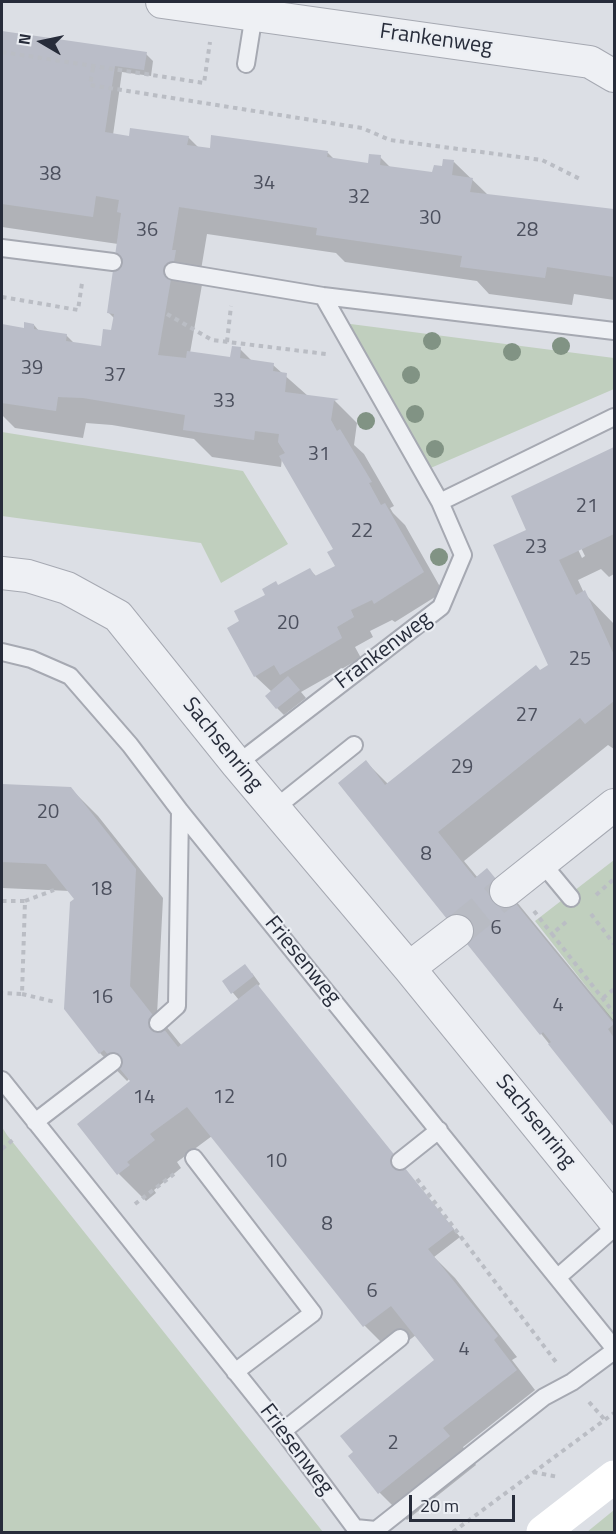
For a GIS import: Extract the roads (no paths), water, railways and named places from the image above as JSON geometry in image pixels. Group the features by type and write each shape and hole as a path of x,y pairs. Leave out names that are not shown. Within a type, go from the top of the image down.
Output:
{"street":[{"name":"Frankenweg","path":"162,2 255,8 590,62 615,76"},
{"name":"Sachsenring","path":"2,573 28,576 67,588 118,616 274,809 409,968 615,1220"},
{"path":"506,891 615,805"},
{"path":"409,968 457,931"},
{"path":"543,1533 615,1477"}],"lane":[{"path":"246,64 255,8"},
{"path":"2,248 113,262"},
{"path":"173,271 323,296 615,331"},
{"name":"Frankenweg","path":"237,764 441,608 464,555 441,502 323,296"},
{"path":"441,502 615,417"},
{"name":"Friesenweg","path":"2,652 31,658 70,676 130,745 180,812 615,1349 572,1383 544,1397 376,1530 355,1528 283,1431 2,1080"},
{"path":"274,809 354,745"},
{"path":"158,1023 177,1006 180,812"},
{"path":"542,863 578,902"},
{"path":"36,1122 113,1062"},
{"path":"401,1160 439,1130"},
{"path":"194,1158 313,1313 235,1372"},
{"path":"558,1277 615,1228"},
{"path":"283,1431 400,1338"}],"tunnel":[{"path":"457,931 506,891"}]}
